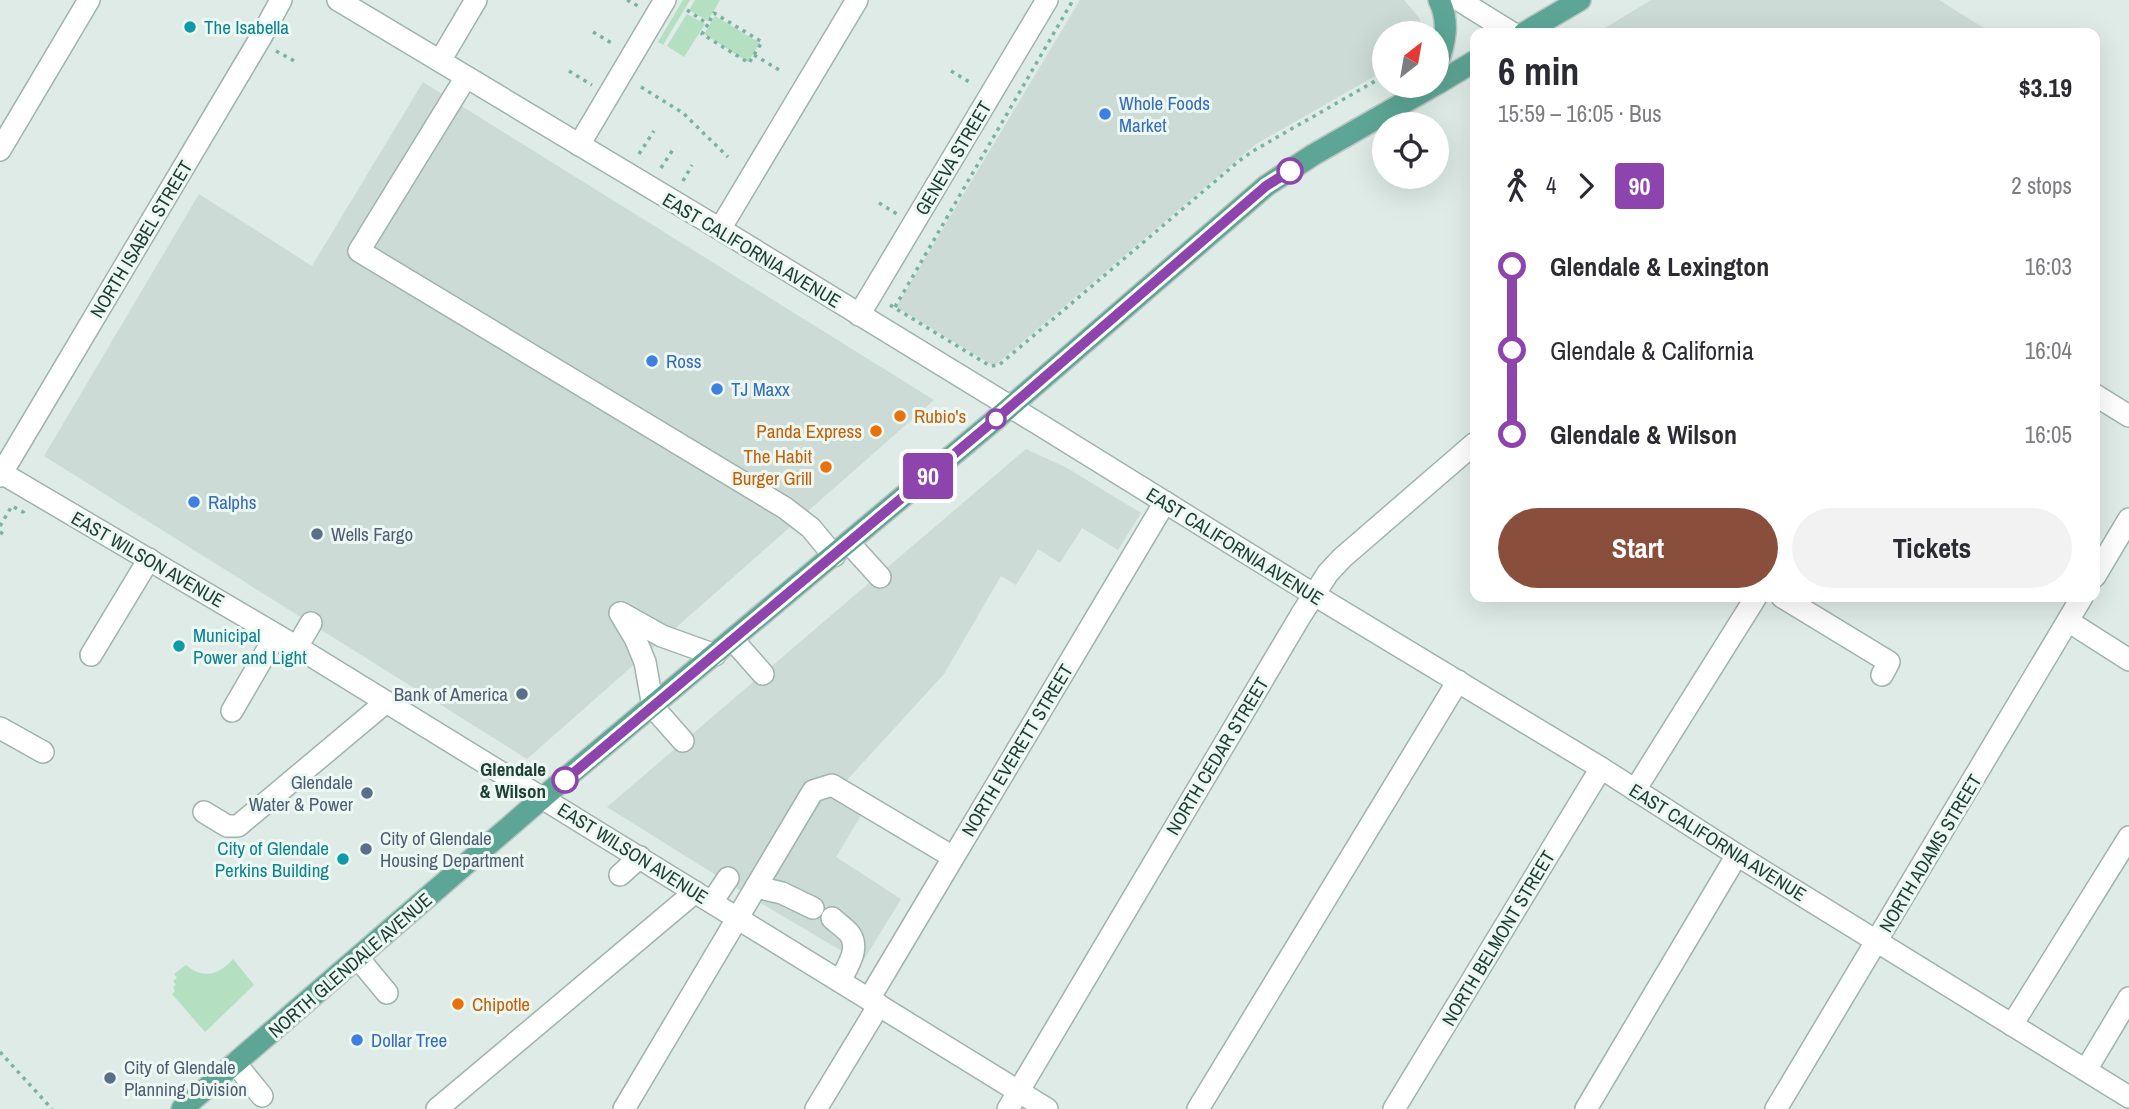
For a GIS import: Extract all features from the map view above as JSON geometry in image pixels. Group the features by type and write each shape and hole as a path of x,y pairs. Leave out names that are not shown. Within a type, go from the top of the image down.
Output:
{"main road":[{"path":"1440,0 1445,21"},
{"path":"1532,28 1580,0"},
{"name":"NORTH GLENDALE AVENUE","path":"1449,77 1470,64"},
{"path":"1398,106 1408,98"},
{"name":"NORTH GLENDALE AVENUE","path":"182,1109 543,798 1011,407 1266,186 1313,155 1412,98"}],"street":[{"path":"0,150 89,0"},
{"name":"NORTH ISABEL STREET","path":"1,473 281,0"},
{"name":"EAST CALIFORNIA AVENUE","path":"338,0 720,229 1601,768 2129,1097"},
{"path":"440,61 476,0"},
{"path":"579,145 665,0"},
{"path":"720,229 857,0"},
{"name":"GENEVA STREET","path":"859,315 1047,0"},
{"path":"1459,0 1504,28"},
{"path":"466,77 359,251 785,508 880,577"},
{"path":"2100,398 2129,416"},
{"name":"NORTH CEDAR STREET","path":"1014,1100 1313,594 1342,558 1470,447"},
{"name":"EAST WILSON AVENUE","path":"1,473 297,647 640,857 874,1002 1014,1100 1047,1109"},
{"name":"NORTH EVERETT STREET","path":"816,1109 953,857 1165,502"},
{"path":"2100,568 2129,519"},
{"path":"91,655 149,559"},
{"path":"1635,790 1753,602"},
{"path":"1790,602 1889,662 1882,675"},
{"name":"NORTH ADAMS STREET","path":"1776,1109 2079,602"},
{"path":"683,741 653,707 645,662 635,638 616,610 662,636 715,655"},
{"path":"2068,621 2129,660"},
{"path":"297,647 311,623"},
{"path":"232,711 276,635"},
{"path":"733,640 762,674"},
{"path":"1198,1109 1458,681"},
{"path":"204,812 227,826 239,826 386,702"},
{"path":"0,728 43,752"},
{"name":"NORTH BELMONT STREET","path":"1394,1109 1601,768"},
{"path":"624,1109 813,791 832,785 953,857"},
{"path":"2012,1025 2129,837"},
{"path":"1586,1109 1737,855"},
{"path":"620,875 640,857"},
{"path":"437,1109 727,878"},
{"path":"756,887 782,893 813,908"},
{"path":"832,918 850,933 855,945 840,981"},
{"path":"358,958 387,993"},
{"path":"2086,1070 2129,998"},
{"path":"236,1063 262,1096"}],"path":[{"path":"627,0 639,7"},
{"path":"1073,0 893,306 990,366 999,365 1239,161 1372,83"},
{"path":"687,10 708,24"},
{"path":"714,13 762,42 749,64 702,34 708,24 714,13"},
{"path":"593,32 617,46"},
{"path":"276,51 298,63"},
{"path":"754,54 781,71"},
{"path":"569,71 594,86"},
{"path":"951,71 971,83"},
{"path":"641,87 683,113 728,157"},
{"path":"639,154 654,131"},
{"path":"661,168 674,148"},
{"path":"683,181 692,165"},
{"path":"878,203 902,217"},
{"path":"0,526 12,506 23,512 27,506"},
{"path":"0,532 6,536"},
{"path":"0,1052 52,1109"}],"shaded area":[{"path":"1080,0 1404,0 1420,19 1372,21 1372,78 1256,144 994,366 896,307"},
{"path":"1651,0 1939,0 1984,28 1605,28"},
{"path":"423,82 934,400 527,759 44,456 199,194 312,266"},
{"path":"1026,449 1067,468 1141,513 1118,550 1082,528 1060,563 1038,549 1016,585 1001,576 944,674 836,792 865,809 836,857 901,899 862,963 607,807"}],"green space":[{"path":"683,0 690,0 663,45 658,42"},
{"path":"695,0 720,0 708,21 689,10"},
{"path":"687,14 705,24 684,57 667,46"},
{"path":"715,16 760,43 748,62 704,34"},
{"path":"233,959 254,985 205,1032 172,994 176,985 173,981 177,978 174,974 186,965 198,972 210,974 222,969"}],"bus line":[{"name":"90","path":"565,780 996,419 1266,186 1290,171"}],"place":[{"name":"The Isabella","path":"190,27"},
{"name":"Whole Foods Market","path":"1105,114"},
{"name":"Ross","path":"652,361"},
{"name":"TJ Maxx","path":"717,389"},
{"name":"Rubio's","path":"900,416"},
{"name":"Panda Express","path":"876,431"},
{"name":"The Habit Burger Grill","path":"826,467"},
{"name":"Ralphs","path":"194,502"},
{"name":"Wells Fargo","path":"317,534"},
{"name":"Municipal Power and Light","path":"179,646"},
{"name":"Bank of America","path":"522,694"},
{"name":"Glendale & Wilson","path":"565,780"},
{"name":"Glendale Water & Power","path":"367,793"},
{"name":"City of Glendale Housing Department","path":"366,849"},
{"name":"City of Glendale Perkins Building","path":"343,859"},
{"name":"Chipotle","path":"458,1004"},
{"name":"Dollar Tree","path":"357,1040"},
{"name":"City of Glendale Planning Division","path":"110,1078"}]}
